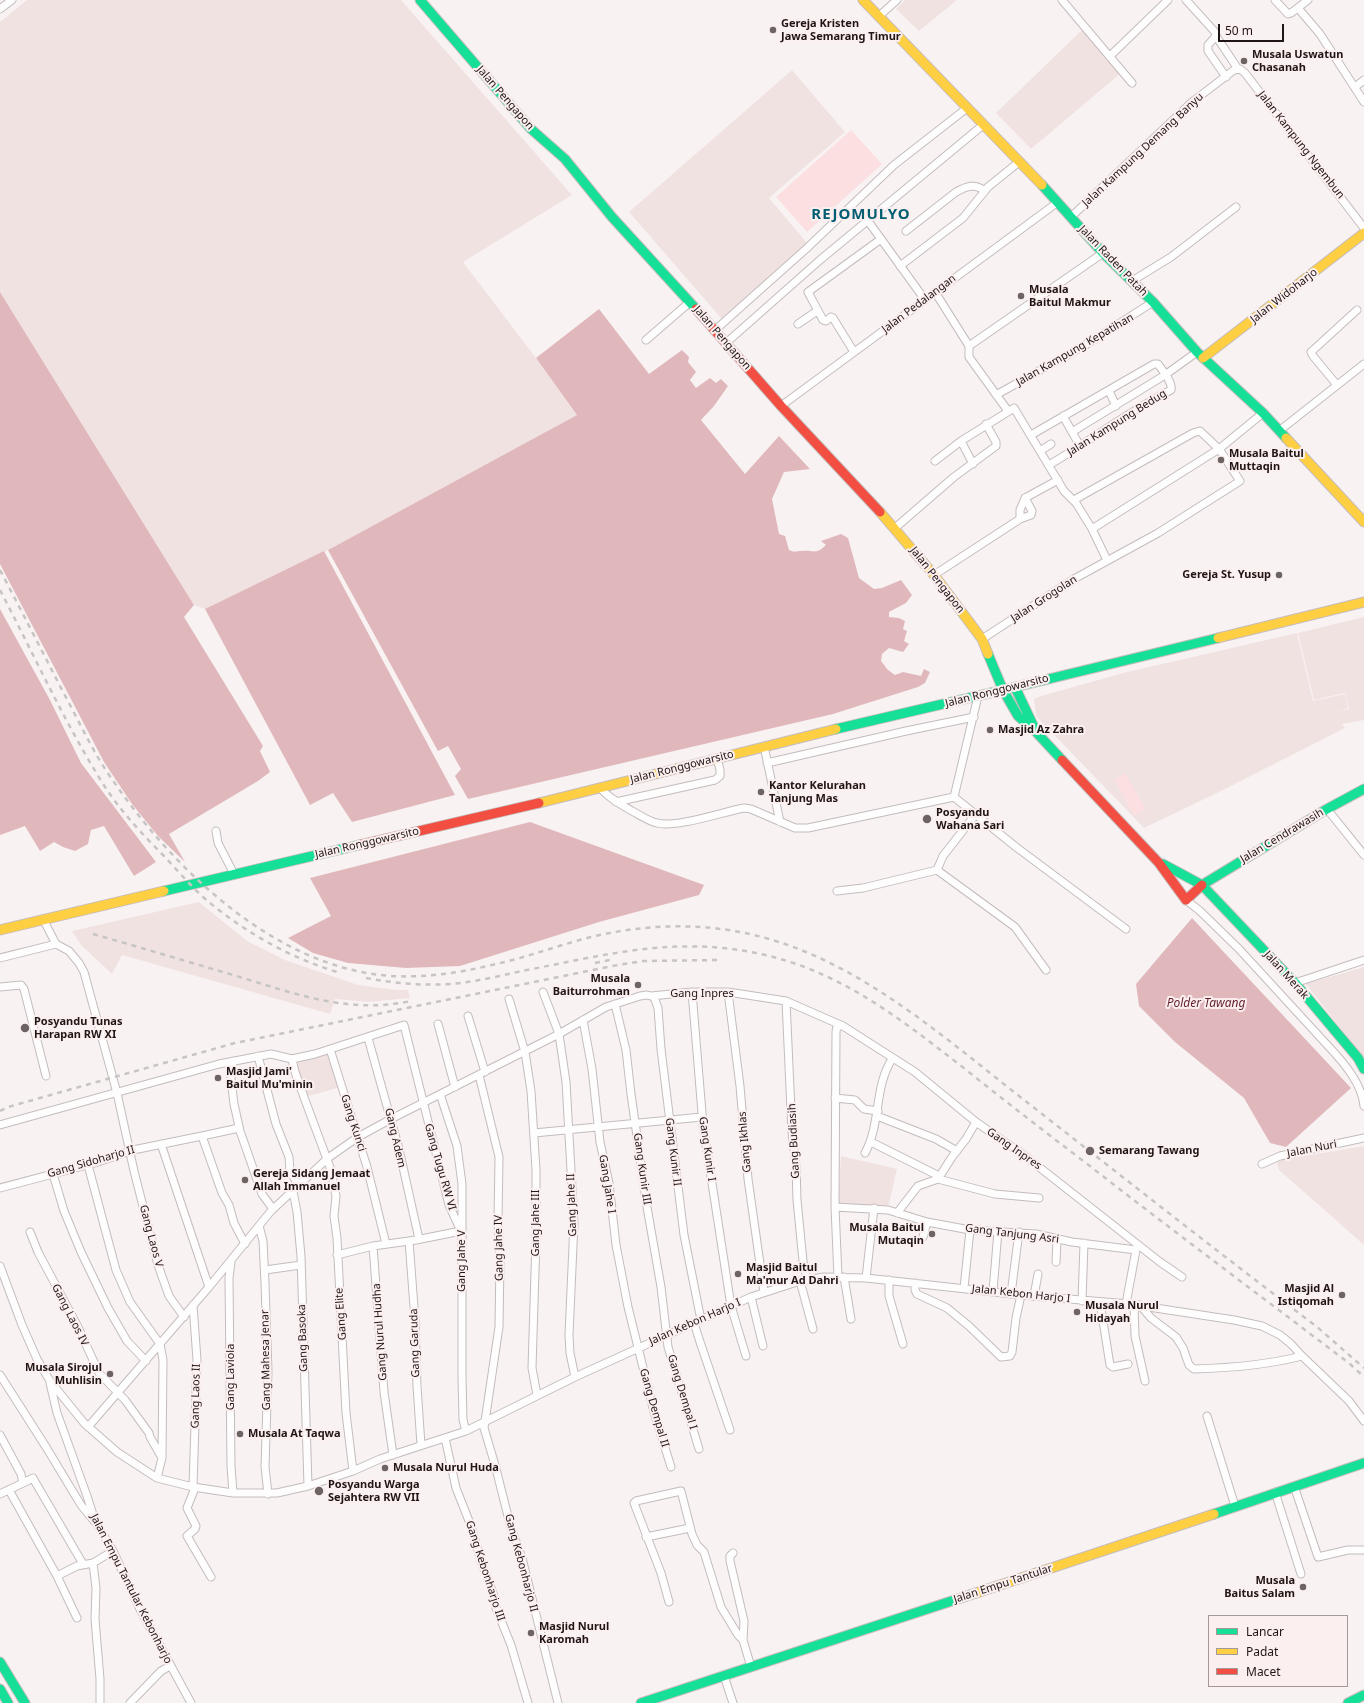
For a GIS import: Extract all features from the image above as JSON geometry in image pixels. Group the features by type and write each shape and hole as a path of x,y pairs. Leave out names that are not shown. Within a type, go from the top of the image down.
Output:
{"main road":[{"name":"Jalan Pengapon","path":"420,0 531,129 565,159 612,217 690,302 781,406 895,528 934,575 982,639 1003,690 1018,716 1036,732"},
{"name":"Jalan Raden Patah","path":"863,0 1058,202 1103,253 1152,302 1200,355 1263,413 1364,522"},
{"name":"Jalan Widoharjo","path":"1200,355 1364,233"},
{"name":"Jalan Ronggowarsito","path":"0,930 600,788 764,746 1003,690 1364,602"},
{"path":"1015,687 1036,732 1189,897"},
{"name":"Jalan Cendrawasih","path":"1189,897 1202,885 1327,809 1364,789"},
{"path":"1159,863 1169,866 1178,874 1202,885"},
{"path":"1178,874 1189,897"},
{"name":"Jalan Merak","path":"1202,885 1295,983 1358,1058 1364,1069"},
{"name":"Jalan Empu Tantular","path":"641,1703 1118,1546 1364,1463"},
{"path":"0,1662 25,1703"},
{"path":"0,1689 8,1703"},
{"path":"1348,1703 1364,1695"}],"street":[{"path":"0,10 12,0"},
{"path":"878,17 897,0"},
{"path":"1062,0 1132,83"},
{"path":"1110,56 1168,0"},
{"path":"1275,0 1286,12 1291,13 1308,0"},
{"name":"Jalan Kampung Ngembun","path":"1190,1 1212,27 1236,69 1246,73 1364,228"},
{"path":"1298,8 1320,34 1364,102"},
{"path":"1216,36 1208,45 1208,51 1226,77"},
{"name":"Jalan Kampung Demang Banyu","path":"1072,217 1192,102 1236,69"},
{"path":"1355,87 1364,80"},
{"path":"714,331 806,249 894,165 966,108"},
{"path":"726,343 820,260 983,125"},
{"path":"900,266 963,218 985,191 1019,162"},
{"path":"906,230 960,189 975,186 985,191"},
{"name":"Jalan Pedalangan","path":"781,406 1058,202"},
{"path":"1132,281 1171,257 1236,207"},
{"path":"868,221 925,300"},
{"path":"854,352 833,318 824,321 817,311 808,294 808,291 881,239"},
{"path":"969,346 1103,253"},
{"path":"935,292 969,346 969,356 1008,411"},
{"path":"646,340 690,302"},
{"name":"Jalan Kampung Kepatihan","path":"996,395 1086,344 1152,302"},
{"path":"1337,385 1311,352 1357,310"},
{"path":"798,324 817,311"},
{"name":"Jalan Kampung Bedug","path":"1072,432 1200,355"},
{"name":"Jalan Kampung Bedug","path":"1031,435 1156,364 1158,364 1171,385 1171,390 1145,403 1049,465"},
{"path":"1279,431 1364,364"},
{"path":"1109,391 1116,406"},
{"path":"935,461 986,424 1015,408 1064,491 1074,500 1092,529 1107,560"},
{"path":"1092,529 1219,450 1263,413"},
{"path":"1063,416 1080,446"},
{"path":"895,528 954,477 994,448 996,442 986,424"},
{"path":"1074,500 1196,432 1202,432 1219,450"},
{"path":"961,441 973,464"},
{"name":"Jalan Kampung Bedug","path":"1040,451 1051,444"},
{"name":"Jalan Grogolan","path":"982,639 1074,578 1107,560 1118,556 1240,483 1240,480 1219,450"},
{"path":"1020,519 1020,510 1025,498 1058,480"},
{"path":"934,575 1020,519 1032,514 1025,498"},
{"path":"954,797 978,696"},
{"path":"767,763 906,731 974,718"},
{"path":"764,746 780,822"},
{"path":"616,802 715,780 720,776 717,758"},
{"path":"600,788 616,802 648,820 657,823 664,824 681,822 744,808 751,809 795,828 808,828 954,797"},
{"path":"954,797 975,815 1126,929"},
{"path":"1327,809 1364,855"},
{"path":"937,870 943,856 975,815"},
{"path":"216,831 219,845 234,874"},
{"path":"837,891 864,888 937,870"},
{"path":"937,870 1015,927 1046,970"},
{"path":"1189,897 1200,911 1291,1004 1343,1063 1361,1094 1364,1106"},
{"path":"0,958 56,944 43,919"},
{"name":"Gang Laos V","path":"56,944 69,951 84,972 117,1093 129,1151 158,1265 169,1296 184,1317"},
{"path":"1295,983 1364,960"},
{"path":"0,986 21,986 24,989 46,1076"},
{"name":"Gang Jahe II","path":"543,992 559,1034 566,1082 574,1223 569,1334 570,1353 575,1377"},
{"name":"Gang Inpres","path":"651,996 692,992 728,992 786,1001 843,1026 892,1059 915,1072 976,1122 1025,1156 1137,1247 1182,1277"},
{"name":"Gang Kunir I","path":"692,992 702,1116 731,1306 746,1356"},
{"name":"Gang Ikhlas","path":"728,992 740,1086 748,1179 764,1292"},
{"path":"88,1427 184,1317 273,1209 328,1158 358,1137 391,1119 525,1052 606,1007 640,996 651,996"},
{"name":"Gang Kunir II","path":"651,996 656,998 658,1008 659,1035 669,1119 700,1342 730,1430"},
{"name":"Gang Jahe III","path":"509,999 525,1052 531,1091 534,1132 536,1170 536,1273 532,1368 537,1395"},
{"name":"Gang Budiasih","path":"786,1001 792,1132 796,1166 803,1280 813,1329"},
{"name":"Gang Kunir III","path":"615,1004 626,1050 647,1207 661,1287 666,1335"},
{"name":"Gang Jahe IV","path":"468,1016 498,1149 499,1327 484,1423"},
{"name":"Gang Jahe I","path":"583,1020 592,1070 598,1126 609,1184 616,1245 628,1307 638,1348"},
{"path":"438,1024 455,1087"},
{"name":"Gang Tugu RW VI","path":"368,1038 404,1025 449,1205 461,1231"},
{"path":"843,1026 837,1026 836,1032 835,1207 841,1277 851,1319"},
{"path":"0,1125 234,1061 271,1054 292,1059 368,1038"},
{"name":"Gang Adem","path":"368,1038 391,1119 419,1240"},
{"name":"Gang Kunci","path":"330,1049 367,1167 386,1244"},
{"path":"258,1056 276,1124 289,1157 290,1171 299,1185"},
{"name":"Gang Elite","path":"292,1059 305,1100 328,1158 336,1196 334,1216 338,1255 346,1413 353,1471"},
{"path":"865,1153 871,1142 885,1073 892,1059"},
{"path":"234,1061 231,1079 239,1128 262,1194 273,1209"},
{"name":"Gang Jahe V","path":"440,1094 457,1146 463,1196 461,1231 463,1249 462,1378 463,1420 466,1432"},
{"path":"835,1098 855,1100 864,1109 936,1139 957,1151"},
{"path":"534,1132 702,1116"},
{"path":"897,1213 918,1186 938,1178 966,1139 976,1122"},
{"name":"Gang Sidoharjo II","path":"0,1188 88,1165 129,1151 239,1128"},
{"path":"202,1136 222,1193 229,1205 238,1232 245,1244"},
{"name":"Jalan Nuri","path":"1262,1164 1280,1156 1364,1138"},
{"path":"871,1142 938,1178 995,1194 1039,1198"},
{"path":"161,1144 209,1287"},
{"path":"88,1165 116,1270 130,1302 160,1344 163,1360 162,1458 157,1478"},
{"path":"53,1174 64,1211 80,1252 108,1308 127,1341 146,1361"},
{"name":"Gang Basoka","path":"293,1191 297,1212 301,1265 308,1486"},
{"name":"Gang Tanjung Asri","path":"835,1207 874,1208 888,1210 927,1222 970,1230 1019,1232 1084,1243 1137,1247"},
{"path":"866,1278 874,1208"},
{"path":"923,1237 927,1222"},
{"name":"Gang Mahesa Jenar","path":"259,1226 265,1270 268,1371 265,1467 268,1494"},
{"path":"964,1288 970,1230"},
{"path":"338,1255 373,1246 419,1240 461,1231"},
{"path":"993,1292 998,1231"},
{"name":"Gang Laos IV","path":"30,1232 38,1252 78,1328 99,1373 119,1393 144,1424 162,1458"},
{"path":"1011,1294 1019,1232"},
{"path":"1056,1262 1057,1238"},
{"name":"Gang Garuda","path":"409,1241 415,1320 421,1445"},
{"path":"1082,1301 1084,1243"},
{"name":"Gang Nurul Hudha","path":"373,1246 384,1392 393,1454"},
{"path":"1137,1247 1134,1305 1135,1336 1145,1381"},
{"name":"Gang Laviola","path":"231,1261 229,1278 230,1404 233,1493"},
{"path":"265,1270 301,1265"},
{"path":"0,1266 30,1344 50,1381"},
{"path":"1034,1296 1038,1274"},
{"name":"Jalan Kebon Harjo I","path":"50,1381 88,1427 117,1452 157,1478 194,1487 233,1493 268,1494 308,1486 353,1471 393,1454 466,1432 575,1377 764,1292 803,1280 841,1277 889,1280 1020,1295 1134,1305 1234,1320 1262,1326 1280,1335 1291,1344 1350,1401 1364,1421"},
{"path":"889,1280 889,1296 903,1344"},
{"path":"914,1283 917,1294 947,1308 969,1326 1001,1357 1004,1358 1010,1356 1012,1352 1020,1295"},
{"path":"751,1297 763,1346"},
{"path":"1100,1302 1110,1365 1113,1367 1128,1364"},
{"path":"1134,1305 1176,1337 1192,1368 1254,1364 1286,1360 1302,1356"},
{"name":"Gang Laos II","path":"193,1306 197,1360 194,1487"},
{"name":"Gang Dempal I","path":"666,1335 672,1362 699,1449"},
{"name":"Gang Dempal II","path":"638,1348 654,1412 671,1468"},
{"path":"0,1375 46,1447 80,1505 95,1521"},
{"name":"Jalan Empu Tantular Kebonharjo","path":"50,1381 57,1413 95,1521 112,1551 170,1666 191,1703"},
{"path":"1207,1416 1235,1506"},
{"name":"Gang Kebonharjo II","path":"484,1423 484,1428 511,1528 522,1558 558,1703"},
{"path":"0,1435 21,1474 23,1483"},
{"name":"Gang Kebonharjo III","path":"445,1438 456,1488 493,1593 496,1608 511,1645 528,1703"},
{"path":"0,1494 33,1478 83,1564"},
{"path":"1294,1486 1318,1557 1348,1550 1364,1550"},
{"path":"194,1487 187,1508 196,1526 195,1529 187,1536 211,1577"},
{"path":"9,1490 57,1576 77,1618"},
{"path":"669,1602 661,1573 634,1506 635,1502 681,1490 690,1528 698,1545 704,1552 721,1607 738,1636 743,1640"},
{"path":"1275,1492 1301,1574"},
{"path":"646,1537 690,1528"},
{"path":"57,1576 83,1564 93,1562 112,1551"},
{"path":"733,1553 729,1558 744,1621 743,1640 751,1667"},
{"path":"93,1562 96,1588 95,1619 100,1679 100,1703"},
{"path":"130,1703 161,1671 170,1666"},
{"path":"724,1676 733,1703"}],"shaded area":[{"path":"27,0 401,0 572,195 463,262 577,415 328,550 205,609 194,605 0,292 0,22"},
{"path":"905,0 957,0 919,31 896,9"},
{"path":"1084,28 1122,72 1031,149 996,113"},
{"path":"792,70 845,132 769,198 808,244 722,319 629,212"},
{"path":"851,130 882,164 807,232 776,197"},
{"path":"1364,617 1364,720 1342,724 1345,728 1144,828 1036,716 1034,699 1041,696 1123,673 1297,633 1313,701 1345,694 1348,708 1339,711 1349,709 1337,659 1345,693 1314,700 1298,633"},
{"path":"1125,773 1146,809 1134,816 1114,780"},
{"path":"199,902 247,941 285,960 358,985 408,990 410,998 369,1002 335,999 330,1014 122,955 112,974 81,945 72,931"},
{"path":"1364,967 1364,1058 1306,984"},
{"path":"330,1053 341,1087 305,1097 295,1063"},
{"path":"1364,1146 1364,1245 1279,1170 1277,1163 1281,1160"},
{"path":"841,1156 897,1169 888,1208 838,1207"}],"water":[{"path":"0,292 194,605 184,617 263,746 260,751 270,772 258,781 169,834 185,862 158,836 132,804 104,762 0,564"},
{"path":"599,309 649,374 682,350 689,357 688,362 696,372 690,380 696,388 710,378 716,383 721,379 728,386 714,406 701,420 745,474 779,436 810,469 784,472 772,499 779,534 785,536 789,550 794,552 820,550 826,545 821,541 841,534 848,538 859,578 874,589 882,588 901,580 912,595 906,603 889,612 889,617 899,618 905,621 903,629 907,631 904,641 909,644 903,652 889,648 882,654 881,661 888,670 895,675 903,672 921,676 924,669 930,672 925,683 918,687 833,714 468,799 455,776 461,769 448,746 438,751 328,550 577,415 536,358"},
{"path":"324,551 455,795 352,822 333,793 310,805 205,609"},
{"path":"0,609 50,700 81,763 156,862 134,876 104,826 91,830 88,844 75,851 54,842 40,851 25,826 0,835"},
{"path":"530,822 704,885 699,895 599,922 460,966 406,968 348,963 313,953 288,938 331,916 310,878"},
{"name":"Polder Tawang","path":"1192,918 1351,1088 1286,1147 1270,1143 1244,1098 1175,1042 1139,1006 1136,984"}],"railway":[{"path":"0,570 90,743 100,761 124,796 182,865 216,896 252,924 291,947 331,964 388,976 419,976 465,971 508,961 591,937 615,932 662,927 685,926 709,928 756,935 813,955 879,991 940,1034 1316,1326 1364,1368"},
{"path":"0,590 84,752 104,785 137,827 198,892 239,925 270,944 303,960 337,972"},
{"path":"93,934 319,1000 364,1005 387,1005 411,1001"},
{"path":"366,978 408,984 450,984 622,952 697,946 723,948 759,954 793,963 824,975 882,1007 937,1047 1152,1214 1350,1364 1364,1377"},
{"path":"595,963 614,959"},
{"path":"0,1111 8,1107 235,1043 612,966 643,961 717,960"}],"traffic: fast":[{"path":"420,0 531,129 565,159 612,217 696,309"},
{"path":"1042,185 1103,253 1153,302 1197,352 1263,413 1286,438"},
{"path":"988,654 1003,690 1218,638"},
{"path":"1015,687 1033,725"},
{"path":"836,729 1003,690 1018,716 1036,732 1062,760"},
{"path":"1202,885 1327,809 1364,789"},
{"path":"164,891 359,845"},
{"path":"1163,864 1202,885 1295,983 1358,1058 1364,1069"},
{"path":"1214,1514 1364,1463"},
{"path":"641,1703 976,1593"},
{"path":"0,1662 25,1703"},
{"path":"0,1689 8,1703"},
{"path":"1348,1703 1364,1695"}],"traffic: slow":[{"path":"863,0 1042,185"},
{"path":"1203,358 1364,233"},
{"path":"1286,438 1364,522"},
{"path":"880,512 934,575 982,639 988,654"},
{"path":"1218,638 1364,602"},
{"path":"539,803 836,729"},
{"path":"0,930 164,891"},
{"path":"976,1593 1214,1514"}],"traffic: jam":[{"path":"696,309 781,406 880,512"},
{"path":"1062,760 1159,863 1186,900 1202,885"},
{"path":"359,845 539,803"}],"place":[{"name":"Gereja Kristen Jawa Semarang Timur","path":"773,30"},
{"name":"Musala Uswatun Chasanah","path":"1244,61"},
{"name":"Musala Baitul Makmur","path":"1021,296"},
{"name":"Musala Baitul Muttaqin","path":"1221,460"},
{"name":"Gereja St. Yusup","path":"1279,575"},
{"name":"Masjid Az Zahra","path":"990,730"},
{"name":"Kantor Kelurahan Tanjung Mas","path":"761,792"},
{"name":"Posyandu Wahana Sari","path":"927,819"},
{"name":"Musala Baiturrohman","path":"638,985"},
{"name":"Posyandu Tunas Harapan RW XI","path":"25,1028"},
{"name":"Masjid Jami' Baitul Mu'minin","path":"218,1078"},
{"name":"Semarang Tawang","path":"1090,1151"},
{"name":"Gereja Sidang Jemaat Allah Immanuel","path":"245,1180"},
{"name":"Musala Baitul Mutaqin","path":"932,1234"},
{"name":"Masjid Baitul Ma'mur Ad Dahri","path":"738,1274"},
{"name":"Masjid Al Istiqomah","path":"1342,1295"},
{"name":"Musala Nurul Hidayah","path":"1077,1312"},
{"name":"Musala Sirojul Muhlisin","path":"110,1374"},
{"name":"Musala At Taqwa","path":"240,1434"},
{"name":"Musala Nurul Huda","path":"385,1468"},
{"name":"Posyandu Warga Sejahtera RW VII","path":"319,1491"},
{"name":"Musala Baitus Salam","path":"1303,1587"},
{"name":"Masjid Nurul Karomah","path":"531,1633"}],"district":[{"name":"REJOMULYO","path":"861,215"}]}
